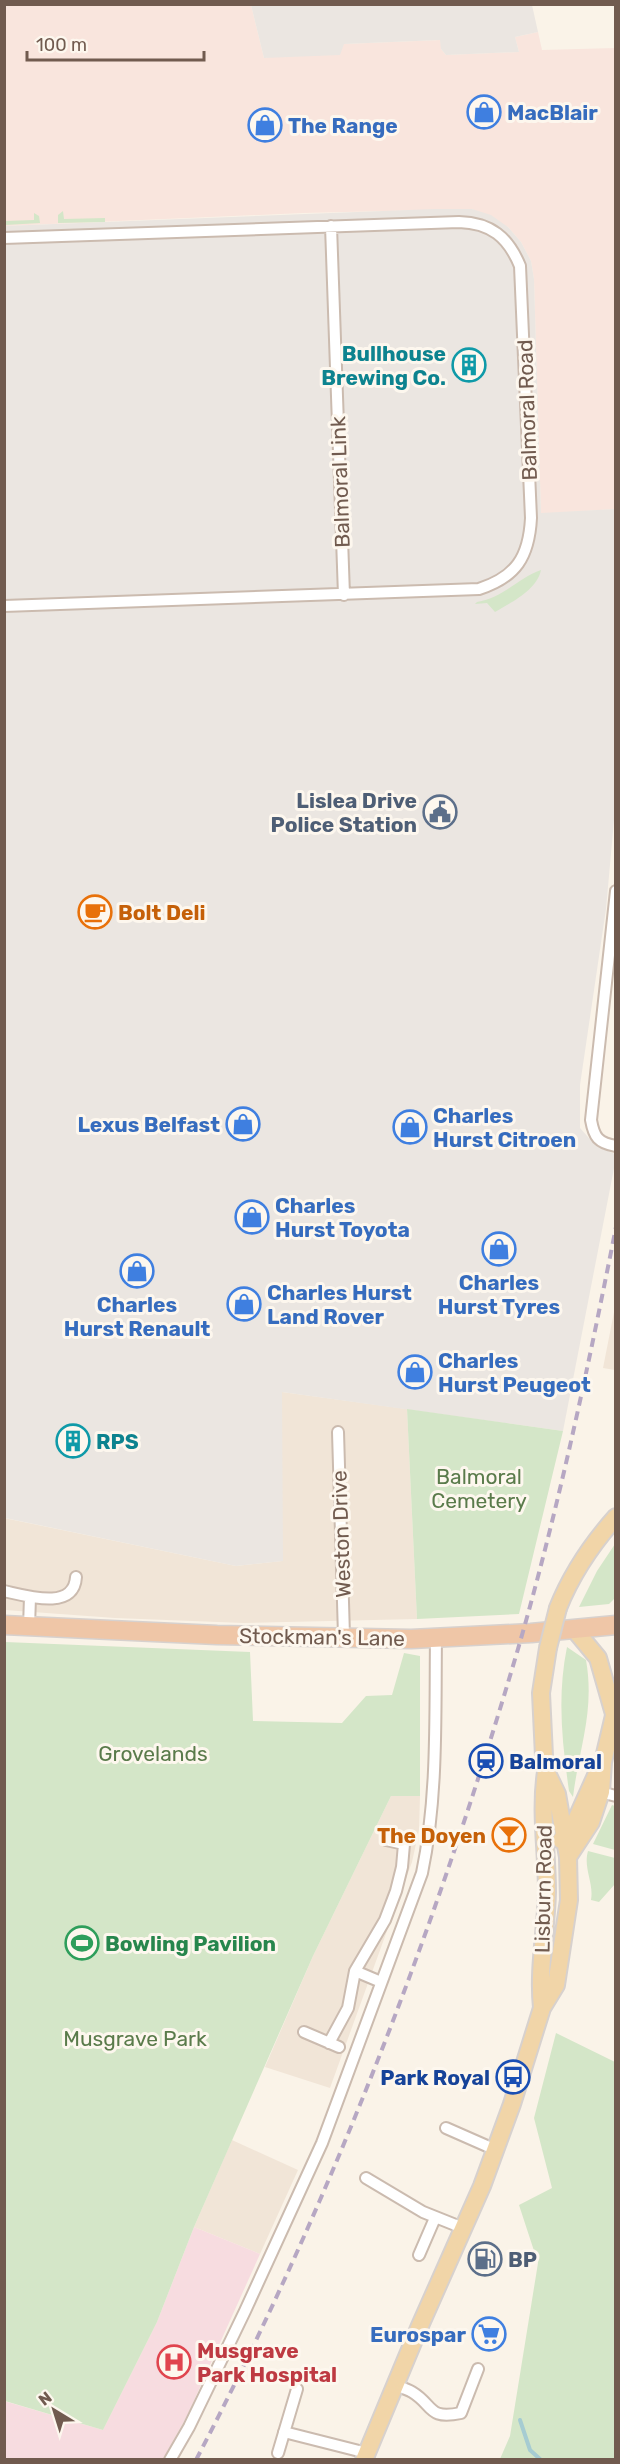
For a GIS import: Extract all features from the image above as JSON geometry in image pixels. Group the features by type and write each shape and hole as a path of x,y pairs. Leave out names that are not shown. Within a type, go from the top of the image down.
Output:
{"highway":[{"name":"Stockman's Lane","path":"4,1625 217,1635 436,1637 615,1625"}],"main road":[{"name":"Lisburn Road","path":"542,2008 539,1982 547,1892 542,1795 546,1771 542,1693 548,1648 558,1608 570,1580 594,1541 615,1516"},
{"path":"568,1857 591,1822 602,1792 603,1762 615,1710 598,1658 574,1629"},
{"name":"Lisburn Road","path":"365,2456 496,2150 542,2008 556,1985 569,1900 568,1857 566,1835 557,1794 546,1771"},
{"path":"547,1892 555,1884 556,1846 566,1835 584,1806 602,1792"}],"street":[{"name":"Balmoral Road","path":"4,238 476,223 491,229 503,238 514,252 521,275 529,448 530,534 526,551 518,565 495,584 479,590 4,606"},
{"name":"Balmoral Link","path":"331,226 344,595"},
{"path":"615,891 591,1120 596,1138 604,1144 615,1146"},
{"name":"Weston Drive","path":"338,1432 344,1636"},
{"path":"4,1590 30,1597 60,1598 70,1594 75,1586 76,1577"},
{"path":"28,1627 30,1597"},
{"path":"170,2460 189,2427 245,2311 322,2143 422,1873 430,1837 436,1637"},
{"path":"304,2032 334,2045 348,2008 355,1971 385,1920 398,1883 404,1844 386,1840"},
{"path":"355,1971 381,1982"},
{"path":"446,2128 496,2150"},
{"path":"366,2178 435,2218 463,2228"},
{"path":"419,2255 435,2218"},
{"path":"394,2385 413,2392 438,2414 461,2413 478,2369"},
{"path":"278,2453 297,2389"},
{"path":"284,2432 365,2456"}],"shaded area":[{"path":"4,5 251,5 264,58 344,44 441,40 441,49 446,55 519,52 515,37 538,32 542,50 615,48 615,509 541,514 534,279 531,261 521,242 508,227 472,209 303,213 5,226"},
{"path":"251,5 532,5 538,32 515,37 519,52 446,55 441,49 440,40 344,44 340,55 264,58"},
{"path":"472,209 491,215 508,227 521,242 531,261 534,279 541,513 615,509 615,809 606,909 580,1085 580,1128 596,1146 615,1154 615,1163 563,1431 282,1392 283,1561 236,1566 5,1518 4,226"},
{"path":"615,1307 615,1370 603,1368"},
{"path":"282,1392 407,1409 417,1619 244,1623 115,1618 5,1610 4,1518 236,1566 282,1561"},
{"path":"391,1796 420,1796 419,1830 412,1862 330,2088 265,2067 313,1956"},
{"path":"232,2140 298,2170 260,2254 194,2227"},
{"name":"Musgrave Park Hospital","path":"194,2227 260,2254 187,2416 163,2459 5,2459 4,2401 103,2430 157,2322"}],"green space":[{"path":"63,211 64,219 105,218 105,222 58,223 58,215"},
{"path":"34,213 39,216 40,223 5,225 5,221 34,220"},
{"path":"541,570 535,584 516,600 495,612 487,603 475,604 503,592"},
{"name":"Balmoral Cemetery","path":"407,1409 563,1431 519,1614 417,1619"},
{"path":"615,1544 615,1598 609,1604 579,1607 597,1571"},
{"path":"5,1642 250,1652 253,1721 342,1723 366,1696 392,1695 404,1653 420,1656 420,1796 391,1796 313,1956 194,2227 157,2322 103,2430 5,2401"},
{"path":"567,1647 586,1660 589,1696 573,1797 569,1791 564,1755 561,1701"},
{"path":"612,1805 615,1806 615,1850 593,1844"},
{"path":"588,1851 615,1858 615,1884 599,1902 591,1900"},
{"path":"556,2033 615,2062 615,2459 500,2459 510,2436 538,2263 519,2205 552,2188 534,2118"}],"waterway":[{"path":"520,2420 530,2450 541,2460"}],"railway":[{"path":"196,2460 292,2264 336,2164 416,1960 452,1857 533,1597 583,1386 616,1227"}],"place":[{"name":"MacBlair","path":"484,112"},
{"name":"The Range","path":"265,125"},
{"name":"Bullhouse Brewing Co.","path":"469,365"},
{"name":"Lislea Drive Police Station","path":"440,812"},
{"name":"Bolt Deli","path":"95,912"},
{"name":"Lexus Belfast","path":"243,1124"},
{"name":"Charles Hurst Citroen","path":"410,1127"},
{"name":"Charles Hurst Toyota","path":"252,1217"},
{"name":"Charles Hurst Tyres","path":"499,1249"},
{"name":"Charles Hurst Renault","path":"137,1271"},
{"name":"Charles Hurst Land Rover","path":"244,1304"},
{"name":"Charles Hurst Peugeot","path":"415,1372"},
{"name":"RPS","path":"73,1441"},
{"name":"Balmoral","path":"486,1761"},
{"name":"The Doyen","path":"509,1835"},
{"name":"Bowling Pavilion","path":"82,1943"},
{"name":"Park Royal","path":"513,2077"},
{"name":"BP","path":"485,2259"},
{"name":"Eurospar","path":"489,2334"},
{"name":"Musgrave Park Hospital","path":"174,2362"}],"park label":[{"name":"Grovelands","path":"153,1753"},
{"name":"Musgrave Park","path":"135,2038"}]}
